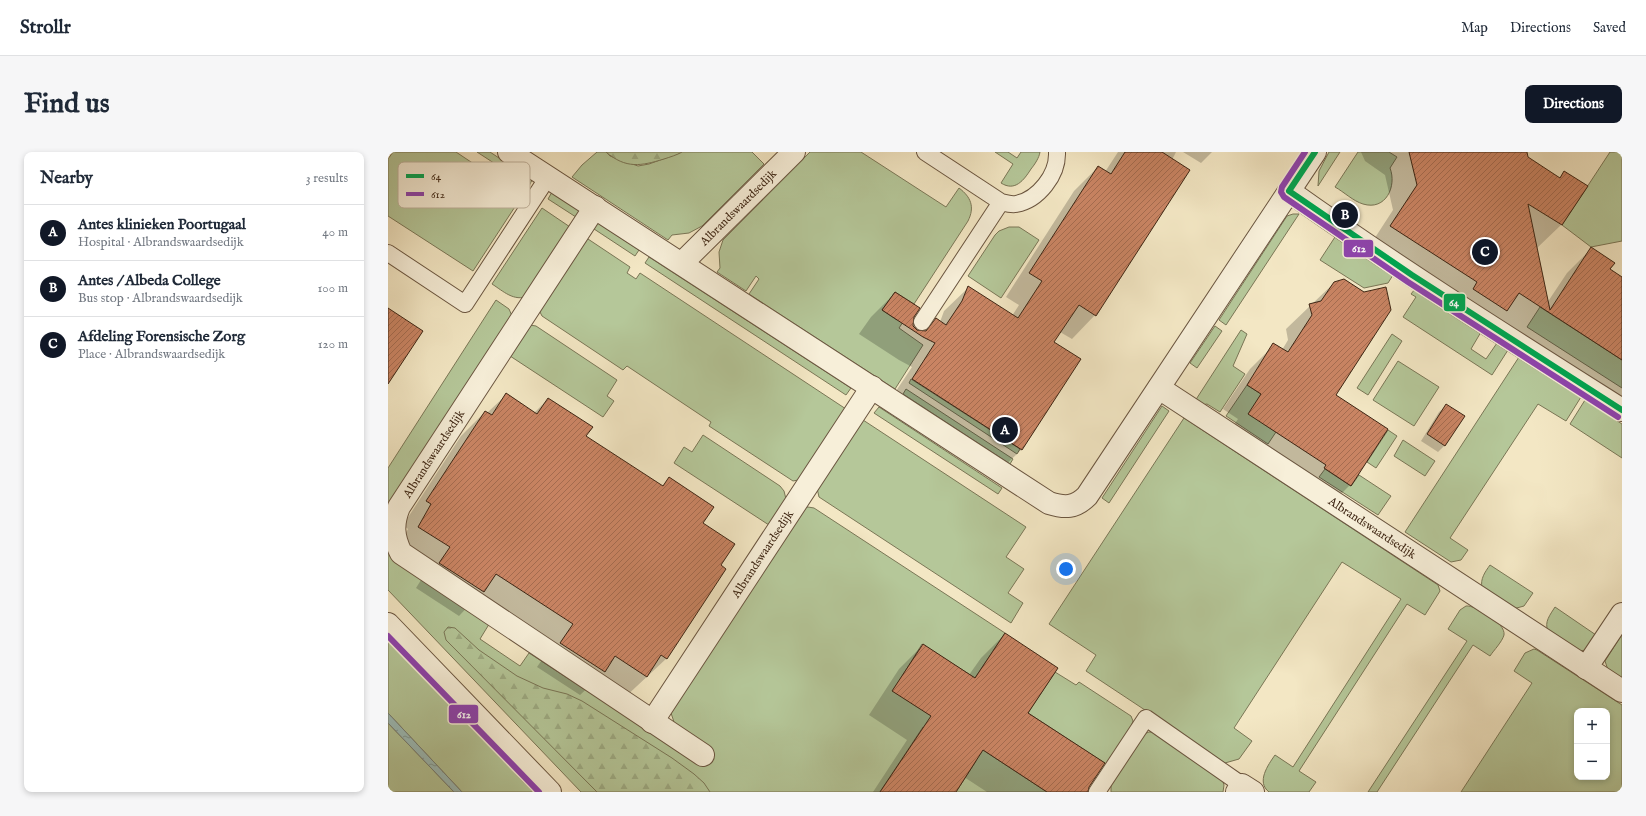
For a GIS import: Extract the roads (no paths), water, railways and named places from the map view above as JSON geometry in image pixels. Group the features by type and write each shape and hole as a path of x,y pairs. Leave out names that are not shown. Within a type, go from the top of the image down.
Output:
{"street":[{"path":"510,152 525,162"},
{"name":"Albrandswaardsedijk","path":"682,263 794,152"},
{"path":"530,165 1049,503 1068,507 1077,504 1087,496 1314,152"},
{"path":"1289,191 1341,228 1622,410"},
{"name":"Albrandswaardsedijk","path":"595,207 399,507 393,530 396,543 401,553 703,755"},
{"name":"Albrandswaardsedijk","path":"652,722 872,387"},
{"name":"Albrandswaardsedijk","path":"1159,388 1622,691"},
{"path":"1586,668 1622,614"},
{"path":"388,624 550,792"}],"lane":[{"path":"925,152 1001,202 1014,204 1026,201 1039,192 1048,182 1054,168 1057,152"},
{"path":"530,205 548,177"},
{"path":"922,322 1001,202"},
{"path":"388,253 465,304 528,208"},
{"path":"1097,792 1146,718 1244,790"}],"water":[{"path":"388,713 462,792 454,792 388,723"}],"place":[{"name":"Antes / Albeda College","path":"1345,215"},
{"name":"Afdeling Forensische Zorg","path":"1485,252"},
{"name":"Antes klinieken Poortugaal","path":"1005,430"}]}
